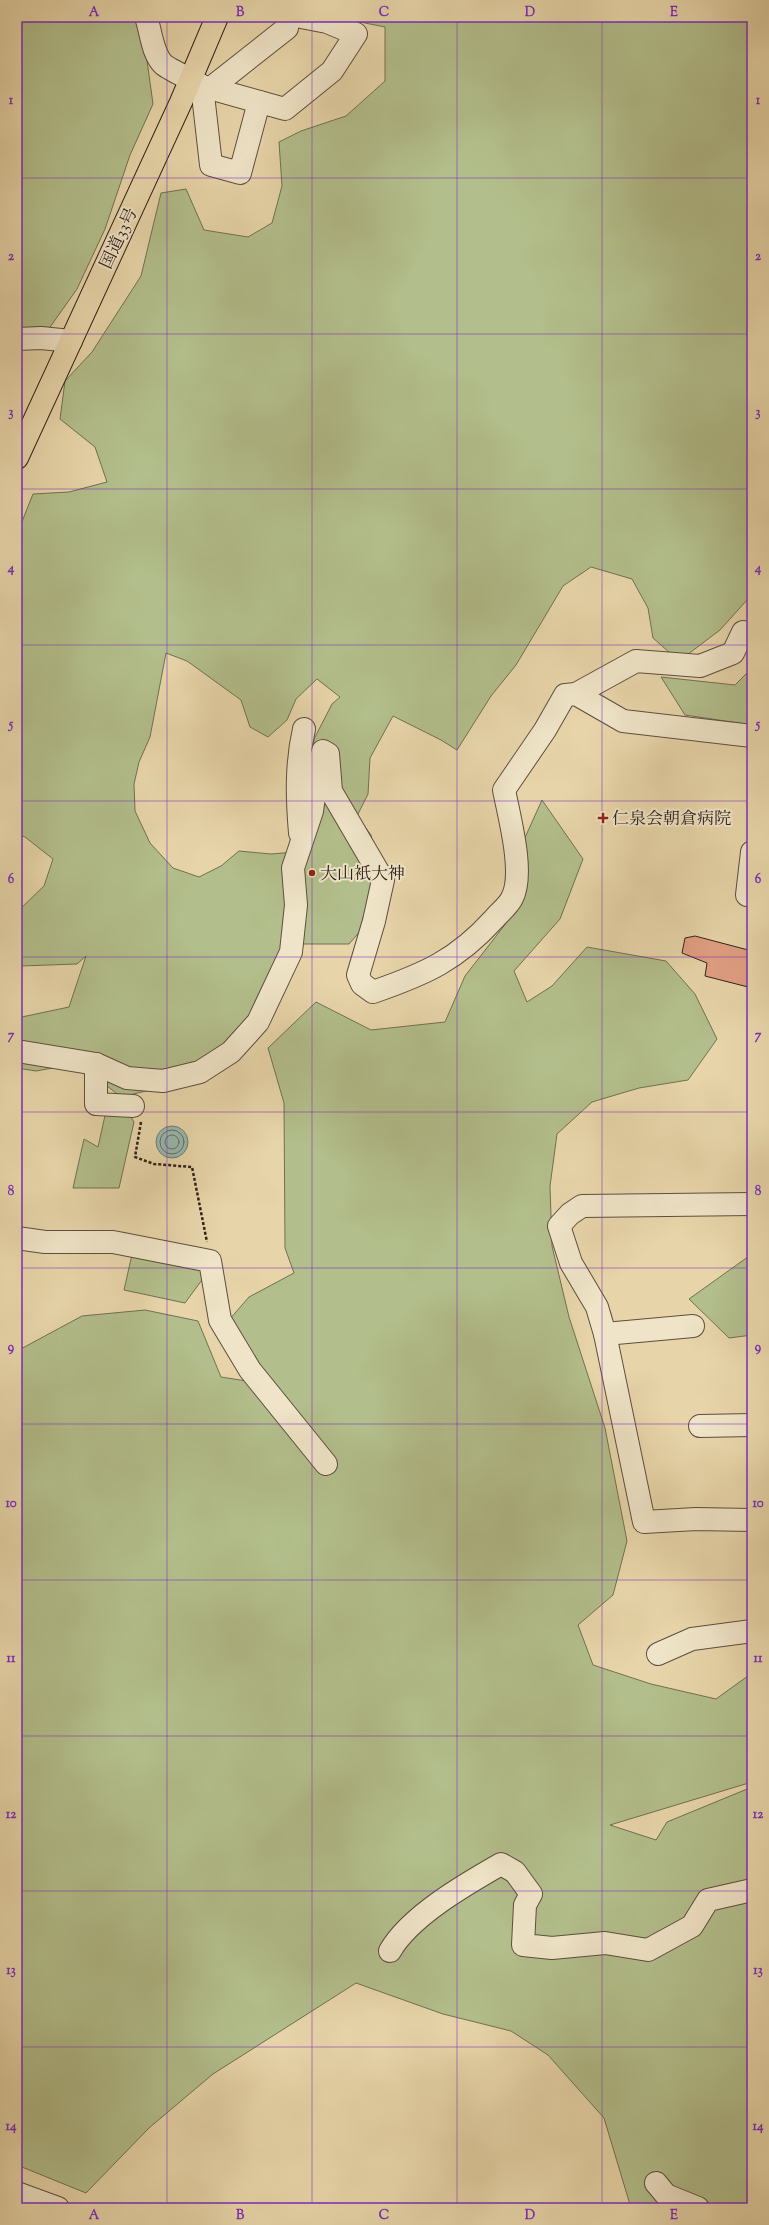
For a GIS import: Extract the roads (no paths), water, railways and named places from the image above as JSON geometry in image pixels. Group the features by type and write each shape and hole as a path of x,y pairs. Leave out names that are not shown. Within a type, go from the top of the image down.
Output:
{"highway":[{"name":"国道33号","path":"17,458 71,341 202,84 217,17"}],"street":[{"path":"146,17 154,47 163,65 202,84 285,110 332,71 356,34 327,22 294,22 202,84"},
{"path":"202,84 211,165 240,173 259,102"},
{"path":"17,339 41,338 71,341"},
{"path":"17,1051 96,1064 127,1078 164,1081 200,1072 231,1052 258,1022 291,952 296,906 293,868 312,811 318,768 323,751 328,754 331,791 383,880 374,921 358,975 362,984 374,992 410,979 438,966 460,952 476,938 513,898 517,875 516,847 504,790 545,730 566,695 576,694 636,661 700,666 733,653 743,632"},
{"path":"576,694 623,721 752,736"},
{"path":"300,846 297,795 298,755 304,730"},
{"path":"747,895 752,852"},
{"path":"96,1064 96,1104 133,1106"},
{"path":"752,1204 582,1206 570,1214 559,1226 570,1263 597,1307 606,1334 644,1522 696,1519 752,1520"},
{"path":"17,1238 45,1242 113,1242 210,1261 220,1320 250,1370 326,1464"},
{"path":"606,1334 693,1326"},
{"path":"700,1426 752,1425"},
{"path":"658,1654 692,1640 752,1631"},
{"path":"390,1951 398,1937 456,1889 501,1864 515,1872 530,1894 525,1905 523,1945 552,1948 605,1943 648,1950 692,1926 708,1900 752,1890"},
{"path":"656,2183 666,2195 698,2208"},
{"path":"17,2193 58,2208"}],"water":[{"path":"172,1126 181,1129 185,1133 188,1142 185,1151 181,1155 172,1158 163,1155 159,1151 156,1142 159,1133 163,1129"}],"place":[{"name":"仁泉会朝倉病院","path":"603,818"},
{"name":"大山衹大神","path":"312,873"}]}
